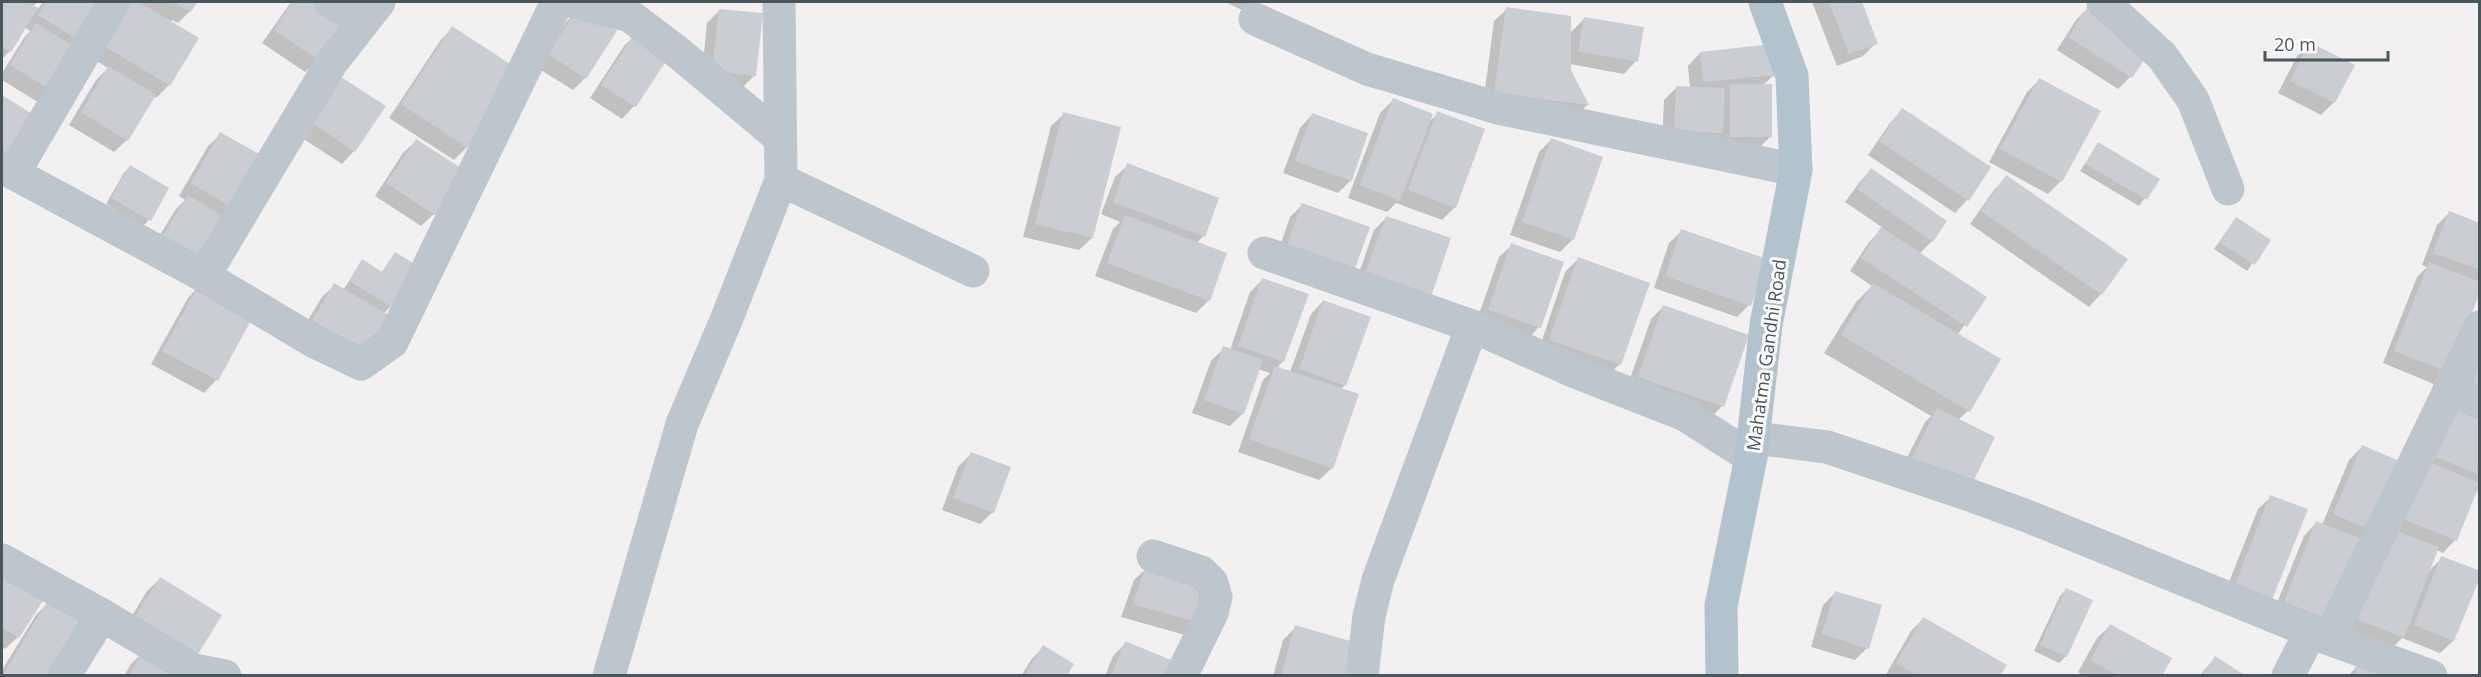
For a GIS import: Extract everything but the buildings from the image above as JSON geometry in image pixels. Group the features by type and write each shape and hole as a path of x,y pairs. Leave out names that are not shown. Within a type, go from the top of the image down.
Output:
{"main road":[{"name":"Mahatma Gandhi Road","path":"1722,675 1721,606 1753,448 1766,325 1796,171 1792,76 1765,2"}],"street":[{"path":"114,2 8,170 204,276 313,341 361,364 392,342 557,2"},
{"path":"204,276 332,62 372,11 330,2"},
{"path":"574,2 630,16 680,54 780,138"},
{"path":"609,675 682,424 727,318 781,180 779,2"},
{"path":"2103,2 2162,56 2193,99 2228,189"},
{"path":"1255,20 1367,69 1498,108 1796,171"},
{"path":"781,180 973,271"},
{"path":"1264,253 1472,326 1575,372 1685,415 1753,448 1827,447 1900,471 2027,516 2320,635 2431,675"},
{"path":"1362,675 1369,616 1378,580 1472,326"},
{"path":"2288,675 2320,635 2480,327"},
{"path":"2449,389 2480,403"},
{"path":"1153,556 1201,572 1212,583 1216,597 1212,613 1181,675"},
{"path":"2,560 102,615 194,670 225,675"},
{"path":"64,675 102,615"}]}
